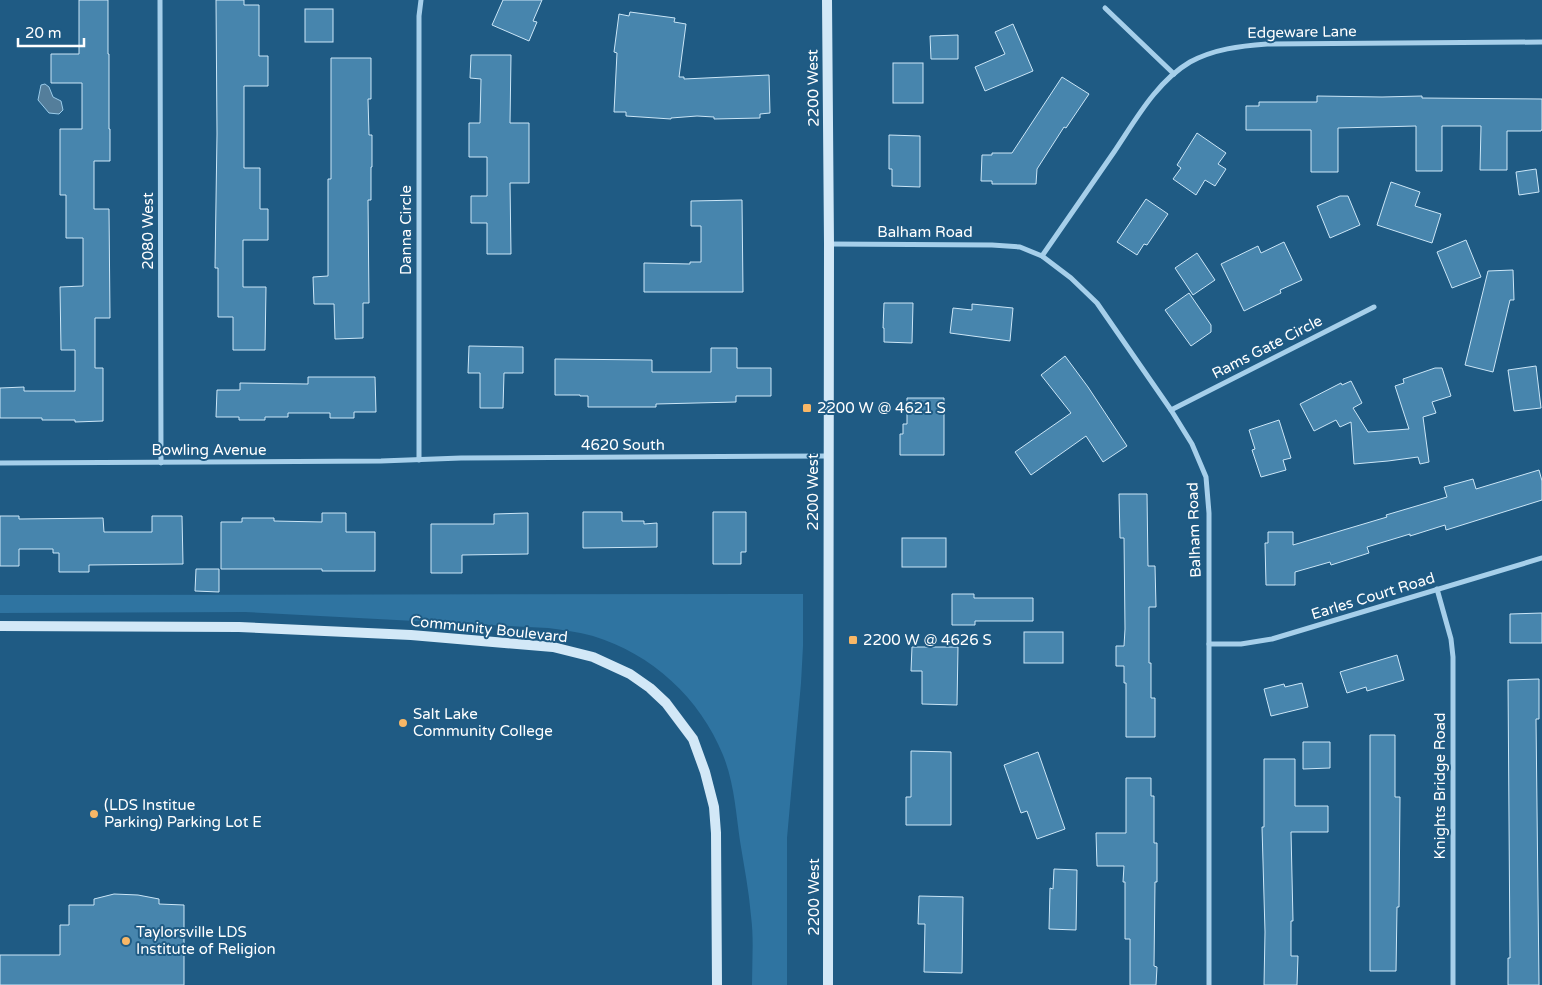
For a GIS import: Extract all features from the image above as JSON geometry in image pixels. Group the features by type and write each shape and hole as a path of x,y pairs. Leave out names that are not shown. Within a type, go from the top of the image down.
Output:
{"street":[{"name":"2080 West","path":"160,0 160,462"},
{"name":"Danna Circle","path":"418,460 418,16 422,0"},
{"name":"2200 West","path":"827,0 829,244 828,985"},
{"path":"1105,8 1174,74"},
{"name":"Edgeware Lane","path":"1042,256 1150,100 1174,74 1188,63 1204,55 1236,46 1267,44 1542,42"},
{"name":"Balham Road","path":"829,244 992,245 1020,247 1042,256 1071,278 1097,303 1171,410 1192,444 1206,477 1209,513 1209,985"},
{"name":"Rams Gate Circle","path":"1171,410 1374,307"},
{"name":"4620 South","path":"418,460 828,456"},
{"name":"Bowling Avenue","path":"0,463 418,460"},
{"name":"Earles Court Road","path":"1209,644 1241,644 1272,639 1542,558"},
{"name":"Knights Bridge Road","path":"1438,589 1451,639 1453,657 1453,985"},
{"name":"Community Boulevard","path":"0,626 239,627 411,635 553,647 593,657 630,674 650,688 666,703 693,739 705,772 714,807 716,833 717,985"}],"shaded area":[{"path":"45,84 49,87 53,97 61,101 63,110 59,114 49,113 38,100 41,85"},
{"path":"803,594 801,683 787,838 787,985 752,985 753,942 748,888 730,776 713,734 701,715 672,681 635,654 615,644 593,636 548,628 245,612 0,613 0,595"}],"building":[{"path":"79,0 108,0 110,161 94,161 94,209 109,209 110,318 95,318 95,368 103,368 103,421 75,422 75,420 42,420 42,418 0,418 0,388 24,387 24,391 75,391 75,350 61,350 60,287 83,286 83,238 66,238 66,195 60,195 60,129 82,129 82,83 51,83 51,54 79,54"},
{"path":"216,0 244,0 244,5 259,5 259,56 268,56 268,86 244,86 244,168 260,168 260,209 268,209 268,240 243,240 243,287 266,287 265,350 233,350 233,317 218,317 218,268 215,268"},
{"path":"503,0 542,0 533,21 537,22 529,41 492,25"},
{"path":"305,9 333,9 333,42 305,42"},
{"path":"630,12 675,18 674,22 686,24 679,77 684,77 684,79 769,75 770,113 760,114 760,118 714,119 714,117 697,116 671,119 626,116 626,112 614,112 617,53 614,52 619,14 629,16"},
{"path":"1013,24 1033,71 985,91 975,67 1005,54 995,32"},
{"path":"958,35 958,59 931,59 930,36"},
{"path":"471,55 511,55 510,123 529,123 529,183 510,183 511,254 487,254 487,223 471,223 471,196 487,196 487,157 469,157 469,123 480,123 481,79 470,78"},
{"path":"331,58 371,58 371,99 368,99 369,135 372,135 371,200 368,200 369,303 363,303 363,338 335,339 334,304 314,304 313,277 328,276 328,179 331,179"},
{"path":"893,63 923,63 923,103 893,103"},
{"path":"1062,77 1089,94 1066,128 1064,127 1037,169 1036,184 992,184 992,181 981,181 982,155 1012,153"},
{"path":"1317,96 1542,99 1542,129 1541,131 1507,131 1507,170 1480,170 1481,126 1442,126 1442,171 1416,171 1416,126 1338,128 1338,172 1311,172 1311,130 1246,130 1246,106 1259,106 1259,102 1317,102"},
{"path":"1197,133 1226,153 1218,164 1226,169 1215,186 1205,180 1196,195 1173,179 1181,168 1177,165"},
{"path":"889,135 920,136 920,187 892,186 892,169 889,169"},
{"path":"1536,169 1539,192 1519,195 1516,172"},
{"path":"1391,182 1420,192 1415,206 1441,214 1432,243 1377,225"},
{"path":"1340,196 1348,196 1360,225 1330,238 1317,206"},
{"path":"1146,199 1168,214 1147,245 1144,244 1137,255 1117,242"},
{"path":"742,200 743,292 644,292 644,263 690,264 690,262 701,262 701,226 691,226 691,201"},
{"path":"1466,240 1481,277 1452,288 1437,252"},
{"path":"1284,242 1302,280 1280,290 1281,293 1244,311 1221,264 1258,246 1261,253"},
{"path":"1197,253 1215,280 1193,295 1175,268"},
{"path":"1513,270 1514,300 1510,300 1493,372 1465,365 1488,271"},
{"path":"1189,293 1211,325 1211,332 1191,346 1165,310"},
{"path":"884,303 913,303 912,343 884,342"},
{"path":"972,304 1013,308 1010,341 950,333 953,308 972,310"},
{"path":"469,346 523,347 523,373 504,373 503,408 480,408 480,373 468,373"},
{"path":"711,348 737,348 737,368 771,368 771,396 736,396 736,402 656,404 656,407 588,407 588,396 555,395 555,359 652,360 652,372 711,372"},
{"path":"1065,356 1127,446 1103,462 1086,436 1031,475 1015,452 1071,413 1041,375"},
{"path":"1536,366 1541,408 1514,411 1508,370"},
{"path":"1435,368 1442,368 1451,396 1432,402 1436,413 1423,417 1429,462 1420,464 1418,457 1354,464 1351,422 1340,427 1336,420 1314,431 1300,404 1341,383 1342,385 1351,381 1362,403 1353,408 1368,432 1409,429 1395,386 1404,383 1403,379"},
{"path":"308,377 375,377 376,412 354,412 354,418 330,418 330,413 288,413 288,417 265,417 265,420 239,420 239,417 216,417 217,390 240,390 240,383 308,384"},
{"path":"907,398 944,398 944,455 900,455 900,434 903,434 903,424 907,424"},
{"path":"1279,420 1291,458 1283,460 1286,470 1261,477 1252,450 1255,449 1249,430"},
{"path":"1539,470 1542,481 1542,500 1446,530 1445,525 1367,547 1369,553 1331,565 1330,562 1295,572 1295,585 1266,585 1265,543 1268,543 1268,532 1293,532 1293,545 1447,497 1444,487 1473,479 1476,489"},
{"path":"1119,494 1147,494 1148,566 1155,566 1156,607 1149,607 1149,663 1151,663 1151,698 1155,698 1155,737 1126,737 1126,683 1124,683 1124,666 1116,666 1116,646 1124,646 1125,629 1124,538 1120,538"},
{"path":"583,512 622,512 622,521 644,521 644,524 657,523 657,547 583,548"},
{"path":"713,512 746,512 746,552 741,552 741,564 713,564"},
{"path":"322,513 346,513 346,532 375,532 375,571 221,569 221,522 242,522 242,518 274,518 274,521 322,522"},
{"path":"528,513 528,554 462,555 462,573 431,573 431,524 494,524 494,514"},
{"path":"0,516 19,516 19,519 103,518 104,532 152,532 152,516 182,516 183,564 89,565 89,572 59,572 59,553 53,553 53,549 19,549 19,566 0,566"},
{"path":"902,538 946,538 946,567 902,567"},
{"path":"196,569 219,569 219,592 195,591"},
{"path":"952,594 974,594 974,598 1033,598 1033,621 975,621 975,625 952,625"},
{"path":"1542,613 1542,643 1510,643 1510,614"},
{"path":"1024,632 1063,632 1063,663 1024,663"},
{"path":"912,647 958,647 957,705 922,704 922,671 911,671"},
{"path":"1397,655 1404,680 1367,691 1366,687 1347,693 1340,672"},
{"path":"1539,679 1539,719 1536,719 1539,985 1508,985 1508,958 1510,958 1508,680"},
{"path":"1302,683 1308,707 1271,716 1264,689 1284,684 1285,687"},
{"path":"1370,735 1395,735 1395,797 1400,797 1399,907 1397,907 1396,971 1370,971"},
{"path":"1303,742 1330,742 1330,768 1303,769"},
{"path":"911,751 951,752 951,825 906,825 906,797 911,797"},
{"path":"1038,752 1065,829 1037,839 1027,811 1021,813 1004,765"},
{"path":"1264,759 1295,759 1295,806 1328,806 1328,832 1291,832 1293,921 1291,921 1291,956 1298,956 1297,985 1264,985 1265,932 1262,827 1264,827"},
{"path":"1126,778 1151,778 1151,796 1154,796 1154,843 1157,843 1154,966 1157,967 1156,985 1130,985 1130,939 1125,939 1124,866 1097,866 1096,833 1126,833"},
{"path":"1054,869 1077,870 1076,930 1049,929 1050,888 1053,889"},
{"name":"Taylorsville LDS Institute of Religion","path":"114,894 138,895 159,899 159,904 184,905 184,985 0,985 0,955 60,955 60,925 69,925 69,905 94,905 94,899"},
{"path":"919,896 963,897 962,973 924,972 925,924 918,924"}],"place":[{"name":"2200 W @ 4621 S","path":"807,408"},
{"name":"2200 W @ 4626 S","path":"853,640"},
{"name":"Salt Lake Community College","path":"403,723"},
{"name":"(LDS Institue Parking) Parking Lot E","path":"94,814"},
{"name":"Taylorsville LDS Institute of Religion","path":"126,941"}]}
